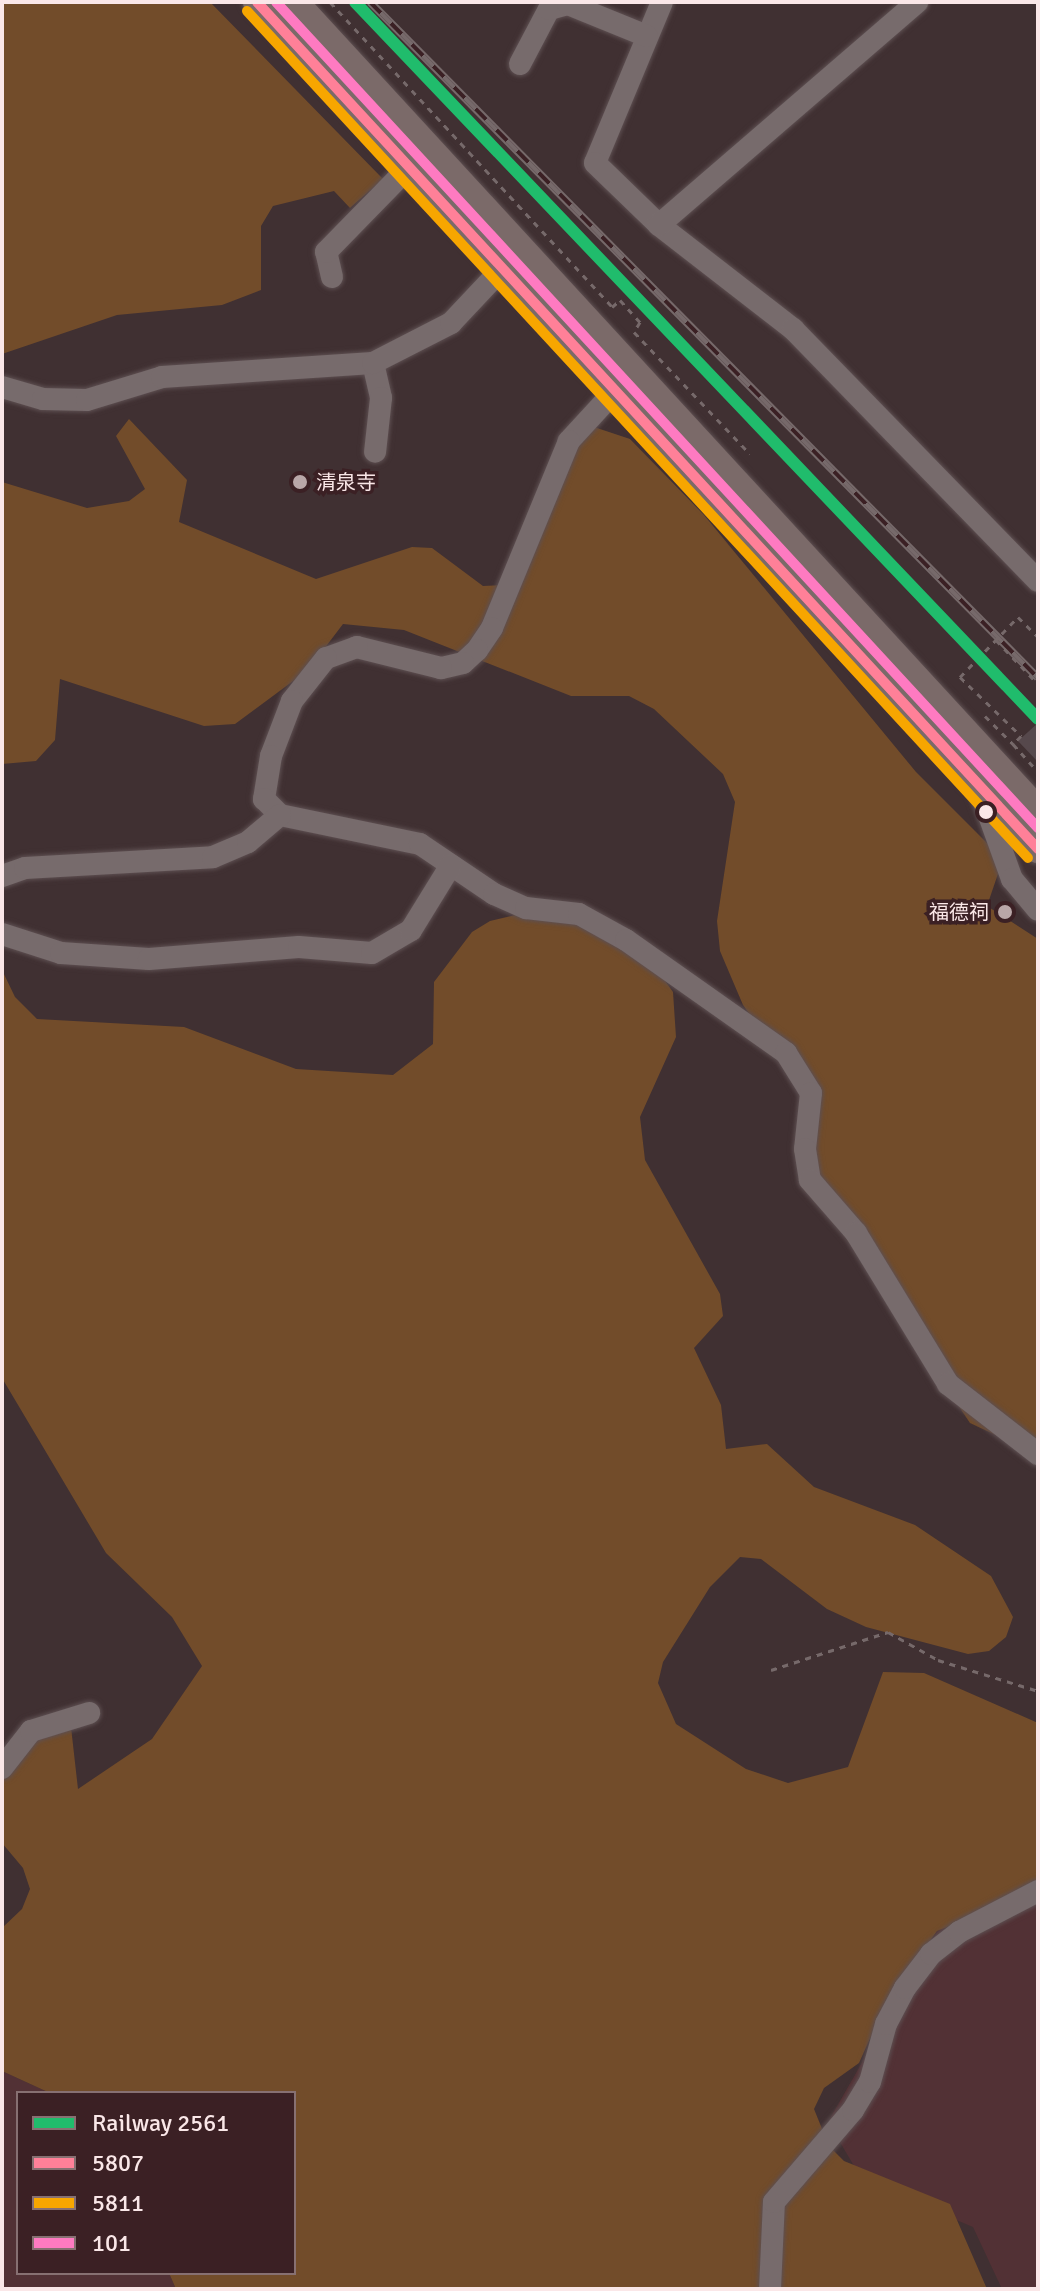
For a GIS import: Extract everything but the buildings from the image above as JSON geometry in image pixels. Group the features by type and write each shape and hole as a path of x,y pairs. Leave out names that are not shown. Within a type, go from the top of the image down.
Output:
{"main road":[{"path":"257,2 409,167 510,261 1038,811"},
{"path":"294,2 510,261 614,392 1036,843"}],"street":[{"path":"662,2 595,163 659,225 793,329 1038,581"},
{"path":"659,225 917,2"},
{"path":"520,64 549,9 568,4 647,36"},
{"path":"332,277 326,252 409,167"},
{"path":"53,417 87,400 162,377 373,363 451,323 510,261"},
{"path":"373,363 381,398 375,452"},
{"path":"2,387 43,399 87,400"},
{"path":"614,392 569,441 492,628 477,650 463,663 441,668 357,647 326,658 292,701 271,756 264,799 280,815 420,844 526,908 579,914 626,940 786,1053 811,1093 805,1149 810,1180 856,1233 948,1384 1038,1454"},
{"path":"977,783 1012,879 1038,910"},
{"path":"2,876 25,868 213,857 248,842 280,815"},
{"path":"2,934 61,953 149,959 299,947 372,953 411,930 451,865"},
{"path":"2,1768 31,1731 89,1713"},
{"path":"770,2289 774,2202 864,2092 886,2024 905,1988 931,1954 959,1932 1038,1891"}],"path":[{"path":"330,2 612,307 620,300 640,322 634,332 750,454"},
{"path":"1013,744 1021,736 960,677 1018,617 1038,637"},
{"path":"996,640 1038,684"},
{"path":"985,716 1038,772"},
{"path":"771,1670 888,1632 938,1660 1038,1691"}],"shaded area":[{"path":"2,2 210,2 383,179 350,208 334,191 273,206 261,226 261,290 222,305 117,315 2,354"},
{"path":"129,419 187,480 179,522 316,579 412,547 432,548 483,586 504,585 568,460 591,426 630,439 704,515 916,772 990,846 1001,865 987,906 1038,939 1038,1455 970,1423 813,1189 818,1087 760,1029 743,1005 720,951 717,921 735,802 723,774 654,709 629,696 571,696 404,630 343,624 308,670 235,724 204,726 60,679 55,740 36,761 2,764 2,482 87,508 129,501 145,489 116,436"},
{"path":"553,906 649,958 673,992 676,1037 640,1117 645,1160 720,1294 723,1316 694,1348 721,1405 726,1449 767,1444 814,1487 915,1525 991,1576 1013,1617 1006,1637 989,1651 968,1654 866,1627 827,1609 761,1559 740,1557 710,1587 663,1662 658,1683 676,1724 746,1769 788,1783 848,1767 883,1672 924,1673 1038,1723 1038,1883 1020,1899 937,1931 886,2003 859,2063 824,2088 814,2109 829,2146 844,2161 950,2204 987,2289 176,2289 170,2275 296,2275 296,2091 46,2091 2,2071 2,1928 22,1909 30,1889 23,1868 2,1843 4,1768 21,1744 71,1727 78,1789 152,1739 202,1666 172,1617 106,1553 2,1378 2,970 15,997 37,1019 184,1027 296,1069 393,1075 433,1044 434,982 472,932 490,921"},
{"path":"1038,1878 1038,2289 1002,2289 973,2227 863,2181 828,2122 937,1931"},
{"path":"2,2071 46,2091 16,2091 16,2275 170,2275 176,2289 2,2289"}],"railway":[{"path":"370,2 1038,678"}],"rail line":[{"name":"2561","path":"355,2 1038,719"}],"transit line":[{"name":"5807","path":"257,2 1038,849"},
{"name":"101","path":"276,2 1038,828"},
{"name":"5811","path":"247,11 1028,858"}],"place":[{"name":"清泉寺","path":"300,482"},
{"name":"福德祠","path":"1005,912"}]}
